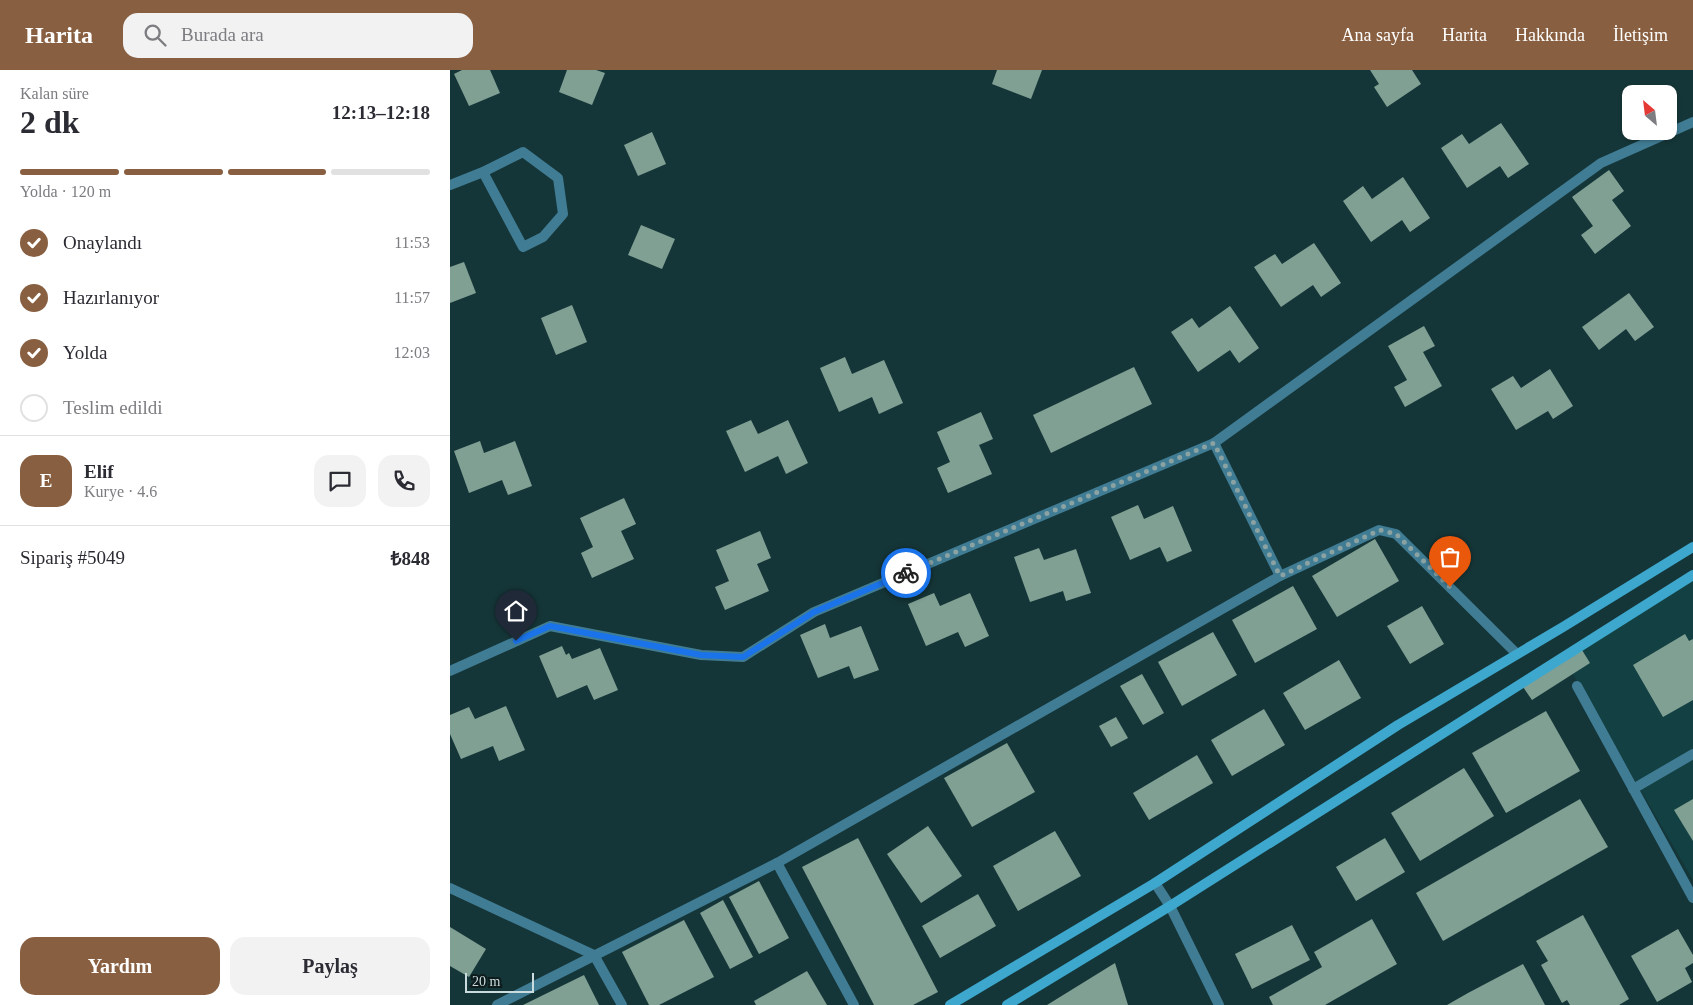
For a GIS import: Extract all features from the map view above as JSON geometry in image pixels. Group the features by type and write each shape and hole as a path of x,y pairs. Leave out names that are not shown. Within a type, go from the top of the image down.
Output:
{"main road":[{"path":"950,1005 1155,883 1398,725 1693,547"},
{"path":"1007,1005 1170,906 1693,575"}],"street":[{"path":"450,671 550,626 701,655 743,657 814,612 1214,443 1601,163 1693,122"},
{"path":"450,185 483,172 523,152 558,178 563,214 543,237 523,247 483,172"},
{"path":"1214,443 1280,576"},
{"path":"496,1005 777,863 1280,576 1380,530 1396,534 1517,654"},
{"path":"1577,686 1693,898"},
{"path":"1633,789 1693,754"},
{"path":"777,863 854,1005"},
{"path":"1155,883 1170,906 1218,1005"},
{"path":"450,888 594,955 622,1005"}],"shaded area":[{"path":"1693,580 1693,880 1565,660"}],"building":[{"path":"462,70 490,70 500,93 469,106 454,74"},
{"path":"567,70 596,70 605,73 592,105 559,92"},
{"path":"997,70 1042,70 1031,99 992,84"},
{"path":"1370,70 1412,70 1421,84 1387,107 1374,87 1379,84"},
{"path":"1501,123 1529,164 1508,178 1500,166 1467,188 1441,148 1462,134 1469,144"},
{"path":"652,132 666,164 638,176 624,145"},
{"path":"1609,170 1624,191 1612,200 1631,226 1595,254 1581,235 1593,226 1572,197"},
{"path":"1403,177 1430,218 1410,232 1402,220 1371,242 1343,201 1363,186 1372,199"},
{"path":"641,225 675,239 662,269 628,255"},
{"path":"1314,243 1341,283 1321,297 1313,285 1281,307 1254,267 1275,254 1282,264"},
{"path":"464,262 476,293 450,303 450,267"},
{"path":"1629,293 1654,327 1635,341 1626,329 1599,350 1582,327"},
{"path":"572,305 587,342 556,355 541,318"},
{"path":"1230,306 1259,348 1239,363 1230,350 1198,372 1171,332 1192,318 1199,328"},
{"path":"1424,326 1435,346 1423,352 1442,386 1405,407 1394,387 1407,380 1388,346"},
{"path":"845,357 852,374 884,360 903,403 879,414 872,397 839,412 820,368"},
{"path":"1134,367 1152,404 1051,453 1033,415"},
{"path":"1550,369 1573,406 1553,419 1548,411 1516,430 1491,389 1513,376 1521,388"},
{"path":"981,412 993,439 979,445 992,474 948,493 937,468 950,462 937,432"},
{"path":"751,420 758,434 788,420 808,463 786,474 778,456 745,472 726,431"},
{"path":"480,441 484,453 515,441 532,486 508,495 502,480 469,493 454,451"},
{"path":"624,498 636,524 621,531 634,559 592,578 581,553 593,547 580,518"},
{"path":"1138,505 1144,519 1173,506 1192,551 1167,562 1160,547 1130,560 1111,517"},
{"path":"760,531 771,558 757,564 769,591 725,610 715,587 729,581 716,550"},
{"path":"1375,539 1399,581 1337,617 1312,576"},
{"path":"1039,548 1044,560 1076,549 1091,593 1066,601 1063,591 1030,602 1014,557"},
{"path":"1293,586 1317,629 1255,663 1232,620"},
{"path":"934,593 940,606 970,593 989,636 965,647 958,632 926,646 908,604"},
{"path":"1422,606 1444,644 1410,664 1387,626"},
{"path":"825,624 830,638 861,626 879,670 854,679 849,666 818,678 800,635"},
{"path":"1213,632 1237,675 1182,706 1158,662"},
{"path":"1685,634 1689,641 1693,639 1693,700 1663,717 1633,665"},
{"path":"562,646 566,655 569,653 572,659 600,648 618,690 594,700 587,685 557,698 539,656"},
{"path":"1582,650 1590,663 1532,700 1523,687"},
{"path":"1339,660 1361,698 1305,730 1283,693"},
{"path":"1142,674 1164,713 1143,725 1120,686"},
{"path":"506,706 525,750 499,761 493,746 461,759 450,734 450,715 469,707 475,719"},
{"path":"1264,709 1285,745 1232,776 1211,740"},
{"path":"1546,711 1580,771 1506,813 1472,753"},
{"path":"1116,717 1128,738 1111,747 1099,726"},
{"path":"1007,743 1035,792 972,827 944,778"},
{"path":"1197,755 1213,783 1149,820 1133,793"},
{"path":"1464,768 1494,816 1420,861 1391,813"},
{"path":"1580,799 1608,847 1443,941 1416,893"},
{"path":"1693,799 1693,841 1674,810"},
{"path":"928,826 962,876 921,903 887,854"},
{"path":"1055,831 1081,876 1018,911 993,866"},
{"path":"858,838 938,992 913,1005 874,1005 802,867"},
{"path":"1385,838 1405,872 1356,901 1336,867"},
{"path":"759,881 789,938 759,954 729,897"},
{"path":"978,894 996,926 940,958 922,926"},
{"path":"723,900 753,957 730,969 700,913"},
{"path":"1583,915 1629,999 1619,1005 1570,1005 1567,1000 1562,1003 1541,965 1548,961 1536,941"},
{"path":"1372,919 1397,964 1325,1005 1273,1005 1269,997 1322,967 1314,952"},
{"path":"684,920 714,977 659,1005 649,1005 622,952"},
{"path":"1292,925 1310,960 1252,989 1235,954"},
{"path":"450,927 486,949 469,977 450,966"},
{"path":"1678,929 1693,955 1693,963 1685,968 1692,982 1657,1002 1631,956"},
{"path":"1115,963 1128,1005 1047,1005"},
{"path":"1523,964 1545,1005 1447,1005 1468,993"},
{"path":"807,971 827,1005 756,1005 754,1001"},
{"path":"584,975 599,1005 523,1005"}],"way so far":[{"path":"906,573 1214,443 1280,576 1380,530 1396,534 1450,587"}],"route":[{"path":"516,641 550,626 701,655 743,657 814,612 906,573"}]}
